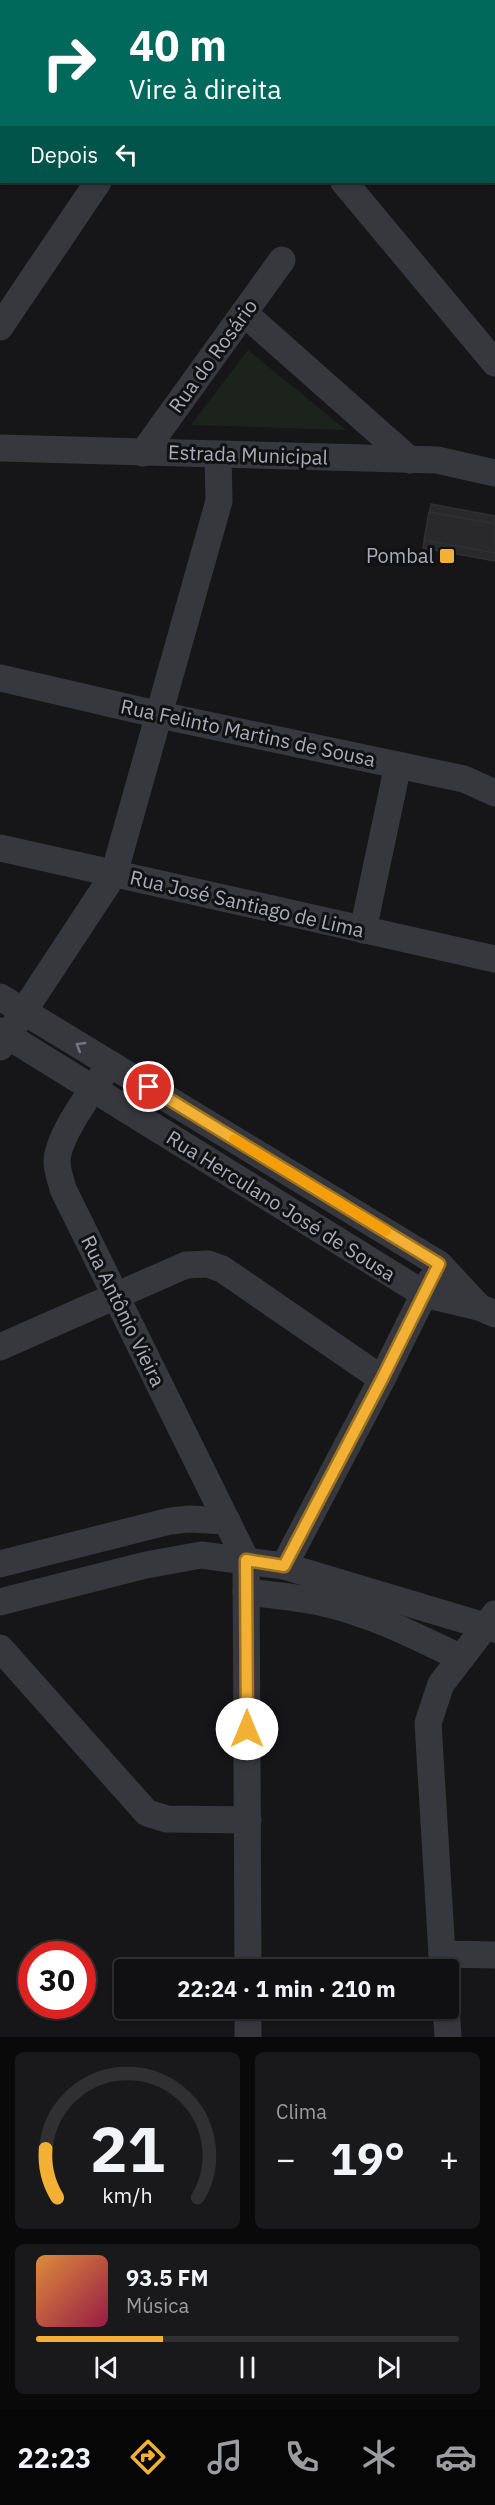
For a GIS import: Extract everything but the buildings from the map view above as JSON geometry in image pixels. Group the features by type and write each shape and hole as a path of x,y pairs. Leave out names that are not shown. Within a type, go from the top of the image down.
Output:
{"street":[{"path":"0,327 97,183"},
{"path":"345,183 495,363"},
{"name":"Rua do Rosário","path":"143,453 282,260"},
{"path":"244,313 410,460"},
{"name":"Estrada Municipal","path":"0,448 436,460 495,473"},
{"path":"2,1038 23,1011 114,874 219,501 218,454"},
{"name":"Rua Felinto Martins de Sousa","path":"0,678 464,780 495,793"},
{"path":"363,930 398,765"},
{"name":"Rua José Santiago de Lima","path":"0,848 495,959"},
{"name":"Rua Herculano José de Sousa","path":"0,997 439,1264 487,1310"},
{"name":"Rua Herculano José de Sousa","path":"2,1038 92,1090 424,1294 487,1310"},
{"name":"Rua Antônio Vieira","path":"110,1064 60,1144 57,1161 63,1189 246,1560"},
{"path":"0,1347 186,1265 208,1264 222,1269 382,1379"},
{"path":"284,1566 439,1264"},
{"path":"0,1564 170,1521 190,1519 227,1521"},
{"path":"0,1602 180,1558 201,1555 284,1566 492,1623 441,1684 428,1723 443,1959"},
{"path":"246,1560 248,1959"},
{"path":"246,1592 324,1603 359,1613 393,1625 461,1658"},
{"path":"0,1648 138,1806 147,1813 167,1819 248,1820"},
{"path":"459,1960 495,1955"},
{"path":"248,2019 248,2037"},
{"path":"447,2019 448,2037"}],"shaded area":[{"path":"248,350 346,430 191,425"}],"slow traffic":[{"path":"234,1139 386,1231"}],"place":[{"name":"Pombal","path":"447,556"}],"route":[{"path":"149,1087 439,1264 284,1566 246,1560 247,1729"}]}
